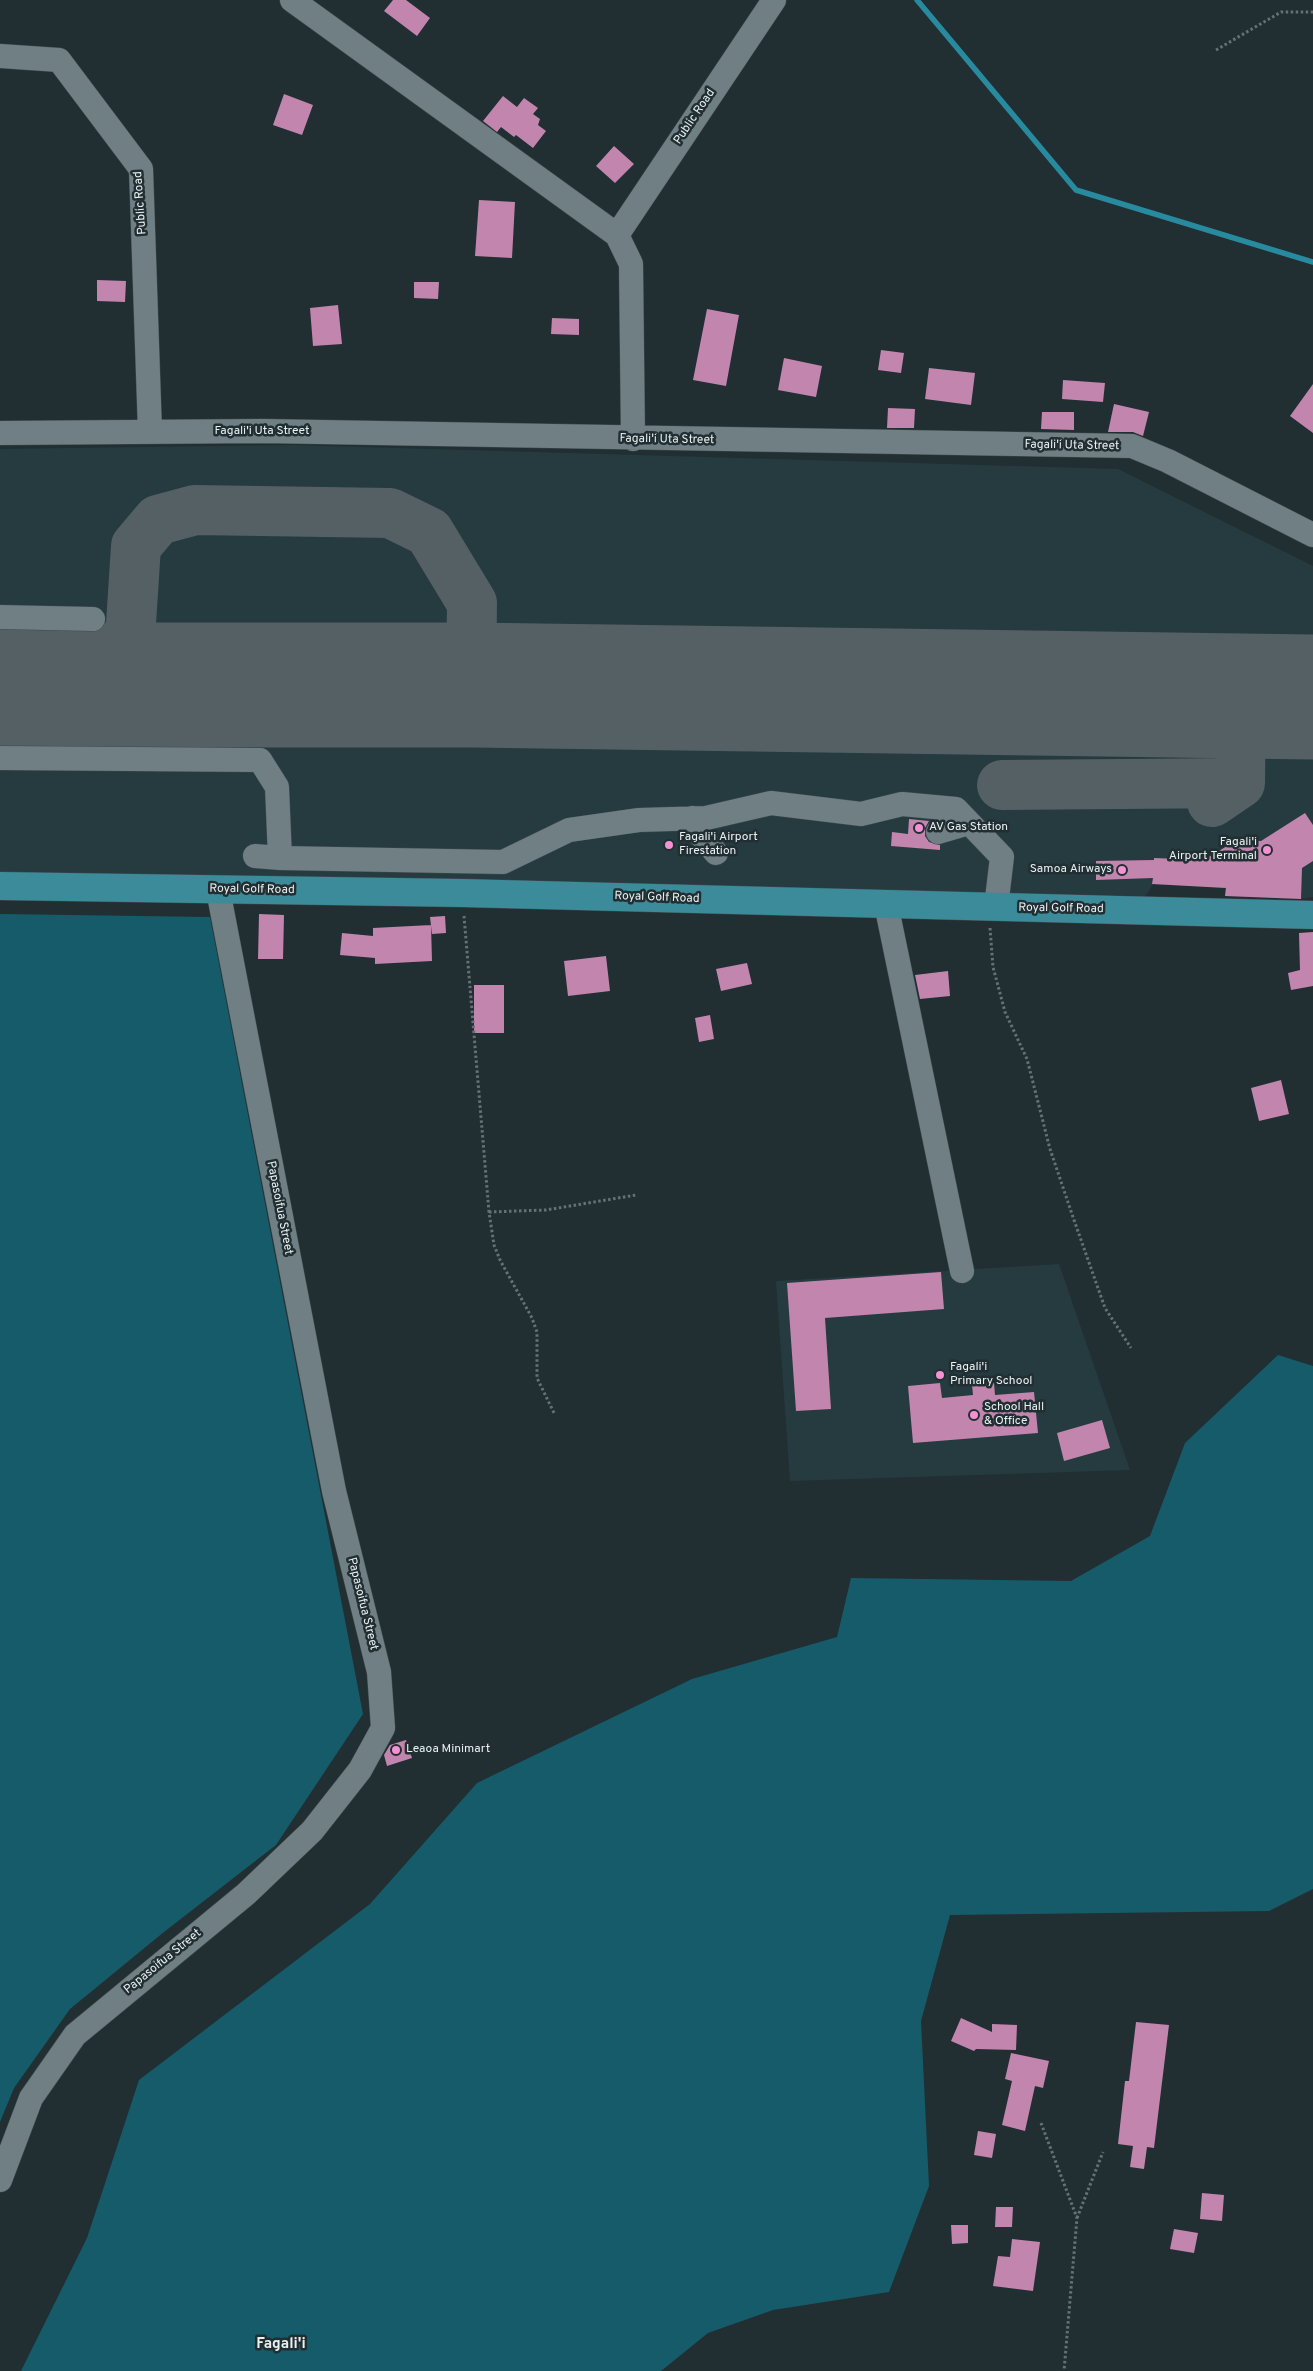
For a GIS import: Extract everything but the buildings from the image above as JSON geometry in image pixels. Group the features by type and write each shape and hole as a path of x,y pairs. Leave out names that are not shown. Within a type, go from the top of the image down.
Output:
{"main road":[{"name":"Royal Golf Road","path":"0,886 462,893 1313,915"}],"street":[{"path":"292,0 617,235 632,264 633,439"},
{"name":"Public Road","path":"617,235 774,0"},
{"name":"Public Road","path":"0,56 58,60 141,169 150,432"},
{"name":"Fagali'i Uta Street","path":"0,434 272,432 1132,446 1168,461 1313,534"},
{"path":"0,618 93,619"},
{"path":"0,758 260,760 278,787 280,858"},
{"path":"255,856 503,862 569,830 639,820 706,818 771,803 861,814 902,804 956,809 1002,856 992,907"},
{"path":"692,818 698,832 716,852"},
{"path":"938,832 969,822"},
{"name":"Papasoifua Street","path":"0,2180 32,2098 75,2034 246,1894 312,1831 360,1770 383,1728 379,1672 334,1491 218,890"},
{"path":"886,904 962,1271"}],"path":[{"path":"1216,50 1281,12 1313,12"},
{"path":"462,893 489,1212 497,1252 532,1318 537,1332 537,1378 555,1415"},
{"path":"992,907 993,967 1005,1012 1027,1059 1050,1149 1105,1308 1131,1348"},
{"path":"489,1212 546,1210 636,1195"},
{"path":"1041,2123 1077,2218"},
{"path":"1064,2371 1077,2218 1103,2152"}],"shaded area":[{"path":"292,445 1118,469 1313,566 1313,897 1301,899 1225,896 1225,888 1153,884 1146,896 229,879 0,872 0,449"},
{"path":"0,914 210,917 363,1714 276,1845 164,1932 70,2009 14,2088 0,2122"},
{"name":"Fagali'i Primary School","path":"1059,1264 1130,1470 790,1481 776,1281"},
{"path":"1278,1355 1313,1366 1313,1889 1269,1911 950,1915 921,2021 929,2186 889,2292 773,2310 708,2333 661,2371 21,2371 87,2238 139,2080 370,1904 477,1783 692,1679 837,1637 851,1578 1071,1581 1150,1536 1185,1443"}],"waterway":[{"path":"917,0 1076,190 1313,262"}],"taxiway":[{"path":"127,686 136,546 158,520 195,510 390,513 429,532 472,603 471,685"},
{"path":"1212,802 1240,783 1241,697"},
{"path":"1002,785 1240,783"}],"runway":[{"path":"0,685 471,685 1313,697"}],"place":[{"name":"AV Gas Station","path":"919,828"},
{"name":"Fagali'i Airport Firestation","path":"669,845"},
{"name":"Fagali'i Airport Terminal","path":"1267,850"},
{"name":"Samoa Airways","path":"1122,870"},
{"name":"Fagali'i Primary School","path":"940,1375"},
{"name":"School Hall & Office","path":"974,1415"},
{"name":"Leaoa Minimart","path":"396,1750"}],"district":[{"name":"Fagali'i","path":"281,2345"}]}
